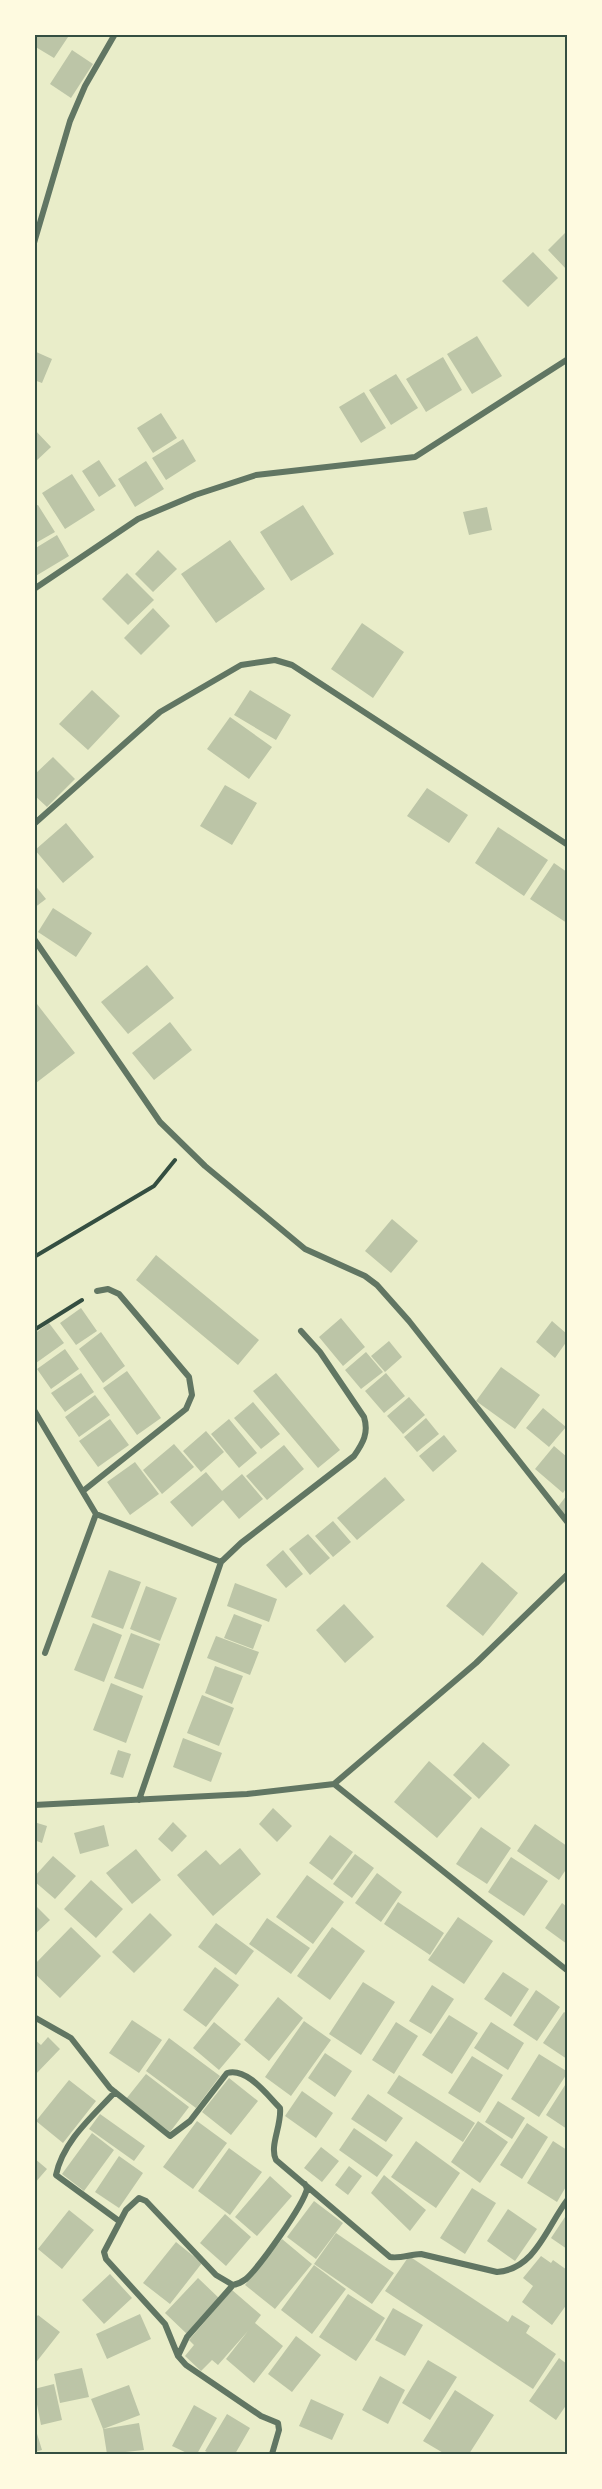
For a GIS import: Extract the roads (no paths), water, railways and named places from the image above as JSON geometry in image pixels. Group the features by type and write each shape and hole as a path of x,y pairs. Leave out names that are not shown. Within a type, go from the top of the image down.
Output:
{"street":[{"path":"34,243 70,121 85,86 115,34"},
{"path":"34,589 138,519 195,495 256,476 416,457 567,359"},
{"path":"34,824 160,712 241,665 275,660 292,665 567,845"},
{"path":"34,939 160,1122 187,1149 305,1249 365,1276 376,1285 409,1321 567,1523"},
{"path":"83,1491 186,1409 192,1395 189,1377 119,1294 108,1289 97,1291"},
{"path":"140,1800 221,1562 241,1543 354,1456 364,1441 368,1428 364,1417 320,1352 301,1331"},
{"path":"34,1410 96,1514 221,1562"},
{"path":"45,1653 96,1514"},
{"path":"34,1805 247,1794 334,1784 476,1663 567,1574"},
{"path":"334,1784 567,1971"},
{"path":"34,2017 71,2038 115,2092 170,2136 190,2121 227,2073 240,2073 258,2085 280,2108 281,2119 273,2154 276,2160 304,2181 390,2257 421,2254 497,2272 510,2271 521,2266 548,2233 567,2199"},
{"path":"115,2092 74,2137 60,2158 56,2175 119,2221"},
{"path":"177,2356 187,2337 233,2285 246,2279 301,2203 307,2189 304,2181"},
{"path":"233,2285 216,2275 146,2201 139,2198 126,2210 104,2252 106,2259 165,2324 177,2356 261,2416 278,2423 279,2430 272,2454"}]}
